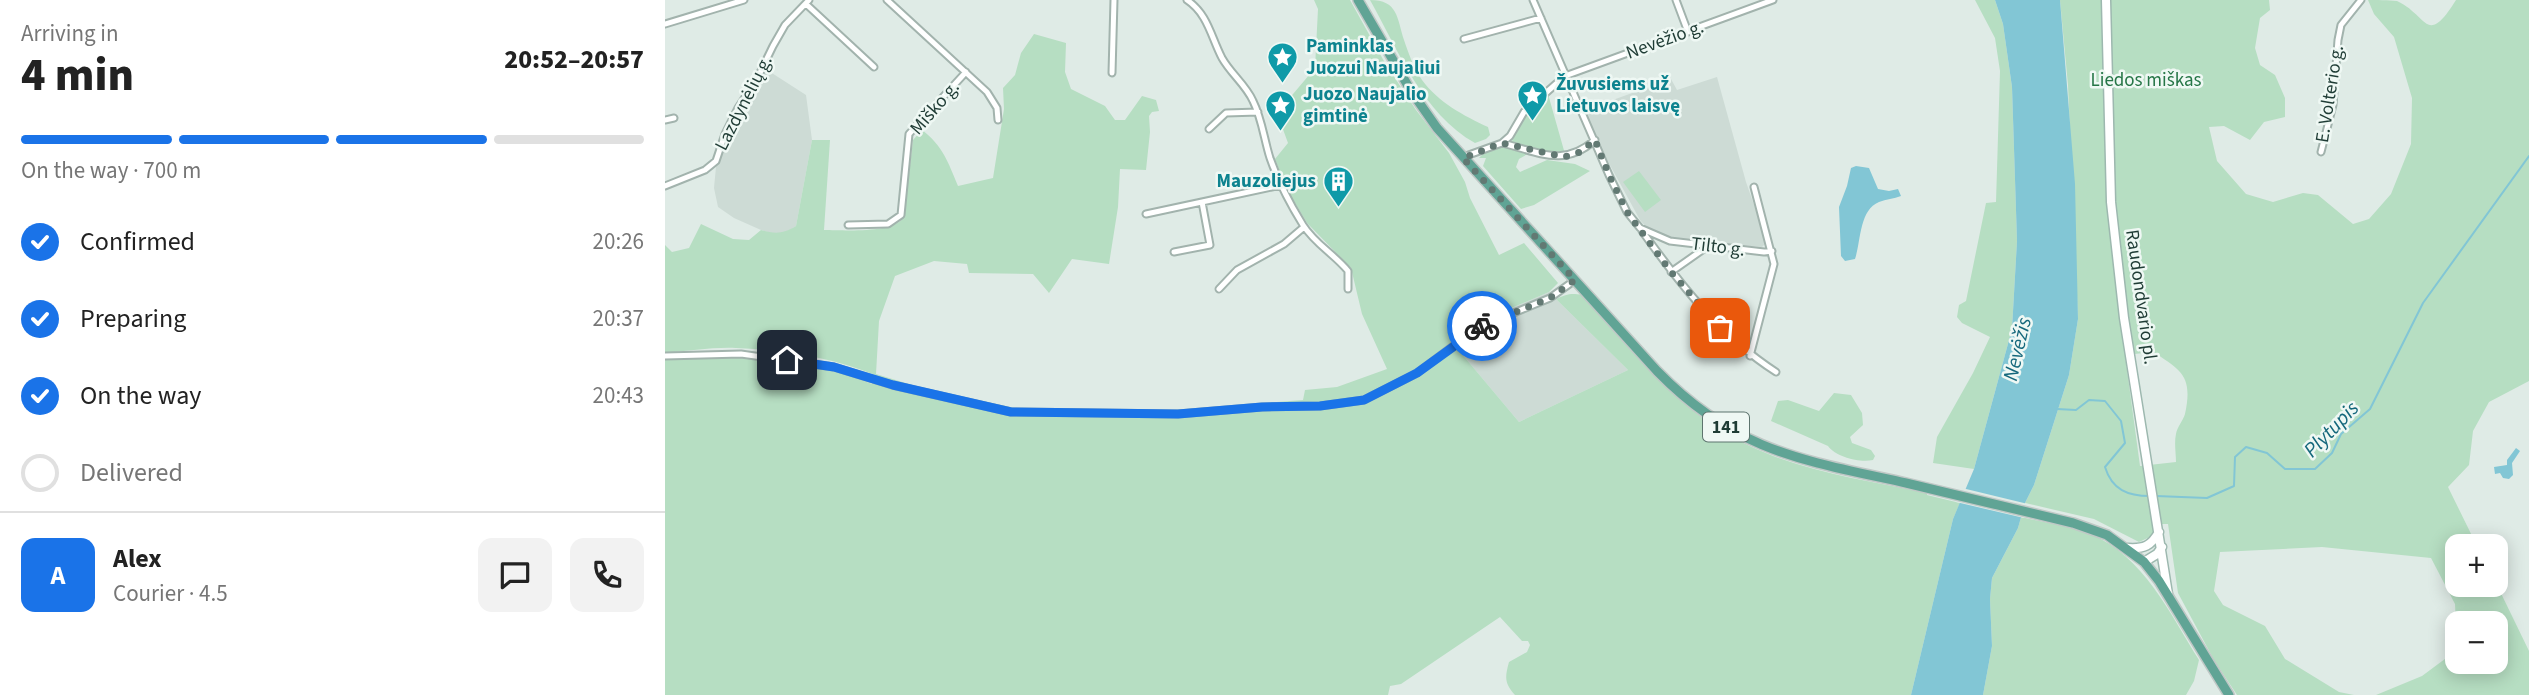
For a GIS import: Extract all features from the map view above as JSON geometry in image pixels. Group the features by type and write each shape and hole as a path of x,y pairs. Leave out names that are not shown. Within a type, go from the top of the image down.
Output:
{"main road":[{"name":"141","path":"1359,0 1419,105 1463,158 1672,386 1723,426 1793,458 2095,529 2128,548 2144,562"},
{"name":"Raudondvario pl.","path":"2106,0 2111,202 2125,318 2169,597"},
{"path":"2128,548 2147,547 2154,542 2159,532"},
{"path":"2144,562 2147,547"},
{"path":"2144,562 2157,554 2162,547"},
{"name":"Raudondvario pl.","path":"2144,562 2169,597 2229,695"}],"street":[{"path":"665,24 744,0"},
{"path":"887,0 992,99 997,108 998,120"},
{"path":"1112,73 1114,0"},
{"path":"1187,0 1203,14 1221,57 1248,92 1258,112 1281,185 1304,228 1348,271 1348,289"},
{"path":"1533,0 1627,212 1671,272 1720,328 1750,356 1776,372"},
{"path":"1676,0 1688,32"},
{"name":"Nevėžio g.","path":"1502,143 1510,136 1524,112 1565,76 1773,0"},
{"name":"E. Volterio g.","path":"2321,152 2333,105 2340,33 2347,17 2361,0"},
{"path":"808,2 874,67"},
{"name":"Lazdynėlių g.","path":"665,186 705,170 716,160 729,125 773,46 785,26 808,2"},
{"path":"1464,39 1541,18"},
{"name":"Miško g.","path":"848,225 888,224 901,215 909,134 966,72"},
{"path":"1209,129 1227,113 1258,112"},
{"path":"665,120 674,118"},
{"path":"1463,158 1502,143 1564,157 1580,152 1595,140"},
{"path":"1146,214 1281,185"},
{"path":"1750,356 1774,264 1754,187"},
{"path":"1174,252 1210,245 1202,202"},
{"path":"1219,289 1237,270 1284,244 1304,228"},
{"name":"Tilto g.","path":"1640,228 1670,241 1772,251"},
{"path":"1671,272 1709,246"},
{"path":"665,356 741,354 834,367 893,385 1011,412 1178,414 1262,407 1320,406 1364,400 1417,373 1477,328 1550,298 1575,280"}],"shaded area":[{"path":"764,68 806,95 812,140 796,226 786,233 774,234 734,218 718,207 714,188 716,167 729,135"},
{"path":"1717,77 1746,182 1767,242 1762,247 1670,239 1647,228 1599,145 1585,110 1671,79 1677,90"},
{"path":"1549,292 1628,370 1519,422 1451,341 1472,325"}],"green space":[{"path":"1314,0 1350,0 1385,63 1449,153 1499,255 1524,243 1558,283 1549,292 1472,325 1451,341 1519,422 1628,370 1556,299 1569,294 1582,295 1663,384 1699,415 1743,443 1793,463 1960,503 1953,519 1911,695 1515,695 1506,680 1509,662 1527,652 1530,645 1528,641 1522,641 1500,617 1401,684 1390,686 1388,695 665,695 665,360 744,358 796,363 848,375 872,384 875,375 825,359 771,351 727,348 665,353 665,245 672,252 689,248 701,224 733,239 749,240 761,230 779,232 796,226 812,140 830,140 824,230 879,229 904,217 913,140 922,130 940,148 958,186 993,178 1004,109 1003,88 1015,75 1021,53 1034,34 1066,43 1065,72 1071,89 1105,106 1115,120 1125,120 1142,96 1156,100 1159,111 1152,112 1149,116 1146,170 1120,169 1118,207 1109,264 1072,259 1049,293 1033,274 969,273 967,264 934,261 895,276 879,321 876,374 922,388 1015,408 1160,411 1303,400 1305,390 1337,387 1387,369 1362,314 1351,268 1307,223 1286,188 1275,159 1288,143 1277,113 1315,68 1318,9"},
{"path":"1370,0 1386,3 1395,12 1411,60 1428,88 1444,102 1488,127 1490,135 1486,139 1475,143 1457,131 1426,98"},
{"path":"1975,0 1995,0 2003,24 2012,87 2017,241 2012,329 1974,469 1933,463 1937,437 1990,337 1962,323 1957,317 1959,305 1966,301 1986,203 1996,202 2000,71 1995,38"},
{"name":"Liedos miškas","path":"2060,0 2269,0 2270,10 2260,18 2255,48 2260,65 2275,75 2285,98 2285,117 2264,122 2250,140 2224,126 2209,127 2217,161 2246,194 2273,202 2303,193 2318,195 2353,224 2369,219 2391,194 2411,144 2412,98 2394,37 2374,14 2368,0 2397,1 2432,25 2446,14 2456,0 2529,0 2529,381 2489,402 2473,431 2469,465 2448,487 2471,534 2445,534 2445,585 2431,558 2322,547 2220,552 2214,591 2223,605 2265,626 2285,659 2339,692 2354,695 2237,695 2214,660 2178,593 2168,524 2154,524 2154,535 2139,542 2094,519 2025,503 2034,485 2069,375 2078,319 2068,85","holes":["2153,352 2178,370 2186,383 2187,401 2185,414 2175,437 2176,462 2140,466 2125,355"]},
{"path":"1548,94 1565,154 1511,143 1523,119"},
{"path":"1505,147 1531,152 1519,159 1516,167 1520,172 1547,160 1575,164 1590,171 1534,205 1521,209 1483,166 1486,158 1479,158 1487,150"},
{"path":"1639,171 1661,200 1645,212 1623,182"},
{"path":"1834,393 1851,395 1862,413 1863,425 1850,437 1852,443 1871,450 1875,456 1873,460 1862,461 1842,456 1828,446 1771,421 1778,401 1788,400 1819,411"},
{"path":"2021,517 2090,534 2126,556 2141,571 2199,660 2194,681 2186,695 1983,695 1992,646 1992,578"},
{"path":"2451,597 2503,597 2529,651 2529,695 2376,695 2422,676 2445,659 2445,674 2508,674 2508,611 2455,611"}],"water":[{"name":"Nevėžis","path":"1995,0 2060,0 2075,184 2078,319 2069,375 2034,485 2025,503 2018,528 1992,578 1992,646 1983,695 1911,695 1953,519 1974,469 2012,329 2017,241 2012,87 2003,24"},
{"path":"1851,168 1869,168 1878,189 1898,189 1901,196 1872,206 1864,219 1855,259 1845,261 1841,256 1839,207"},
{"path":"2516,448 2520,451 2512,463 2513,475 2509,479 2503,478 2500,473 2495,474 2494,467 2507,465 2507,460"}],"pier":[{"path":"1962,488 2028,504 2024,518 1956,502"}],"waterway":[{"name":"Plytupis","path":"2156,496 2207,498 2234,486 2235,457 2246,447 2267,453 2285,469 2315,469 2332,453 2341,434 2370,409 2423,303 2529,156"},
{"name":"Plytupis","path":"2057,409 2076,410 2089,400 2105,401 2121,421 2125,443 2105,467 2108,475 2122,490 2135,495 2150,496"}],"way so far":[{"path":"1482,326 1550,298 1575,280 1463,158 1502,143 1564,157 1580,152 1595,140 1627,212 1671,272 1720,328"}],"place":[{"name":"Paminklas Juozui Naujaliui","path":"1283,84"},
{"name":"Žuvusiems už Lietuvos laisvę","path":"1533,122"},
{"name":"Juozo Naujalio gimtinė","path":"1280,132"},
{"name":"Mauzoliejus","path":"1339,208"}],"route":[{"path":"787,360 834,367 893,385 1011,412 1178,414 1262,407 1320,406 1364,400 1417,373 1482,326"}]}
